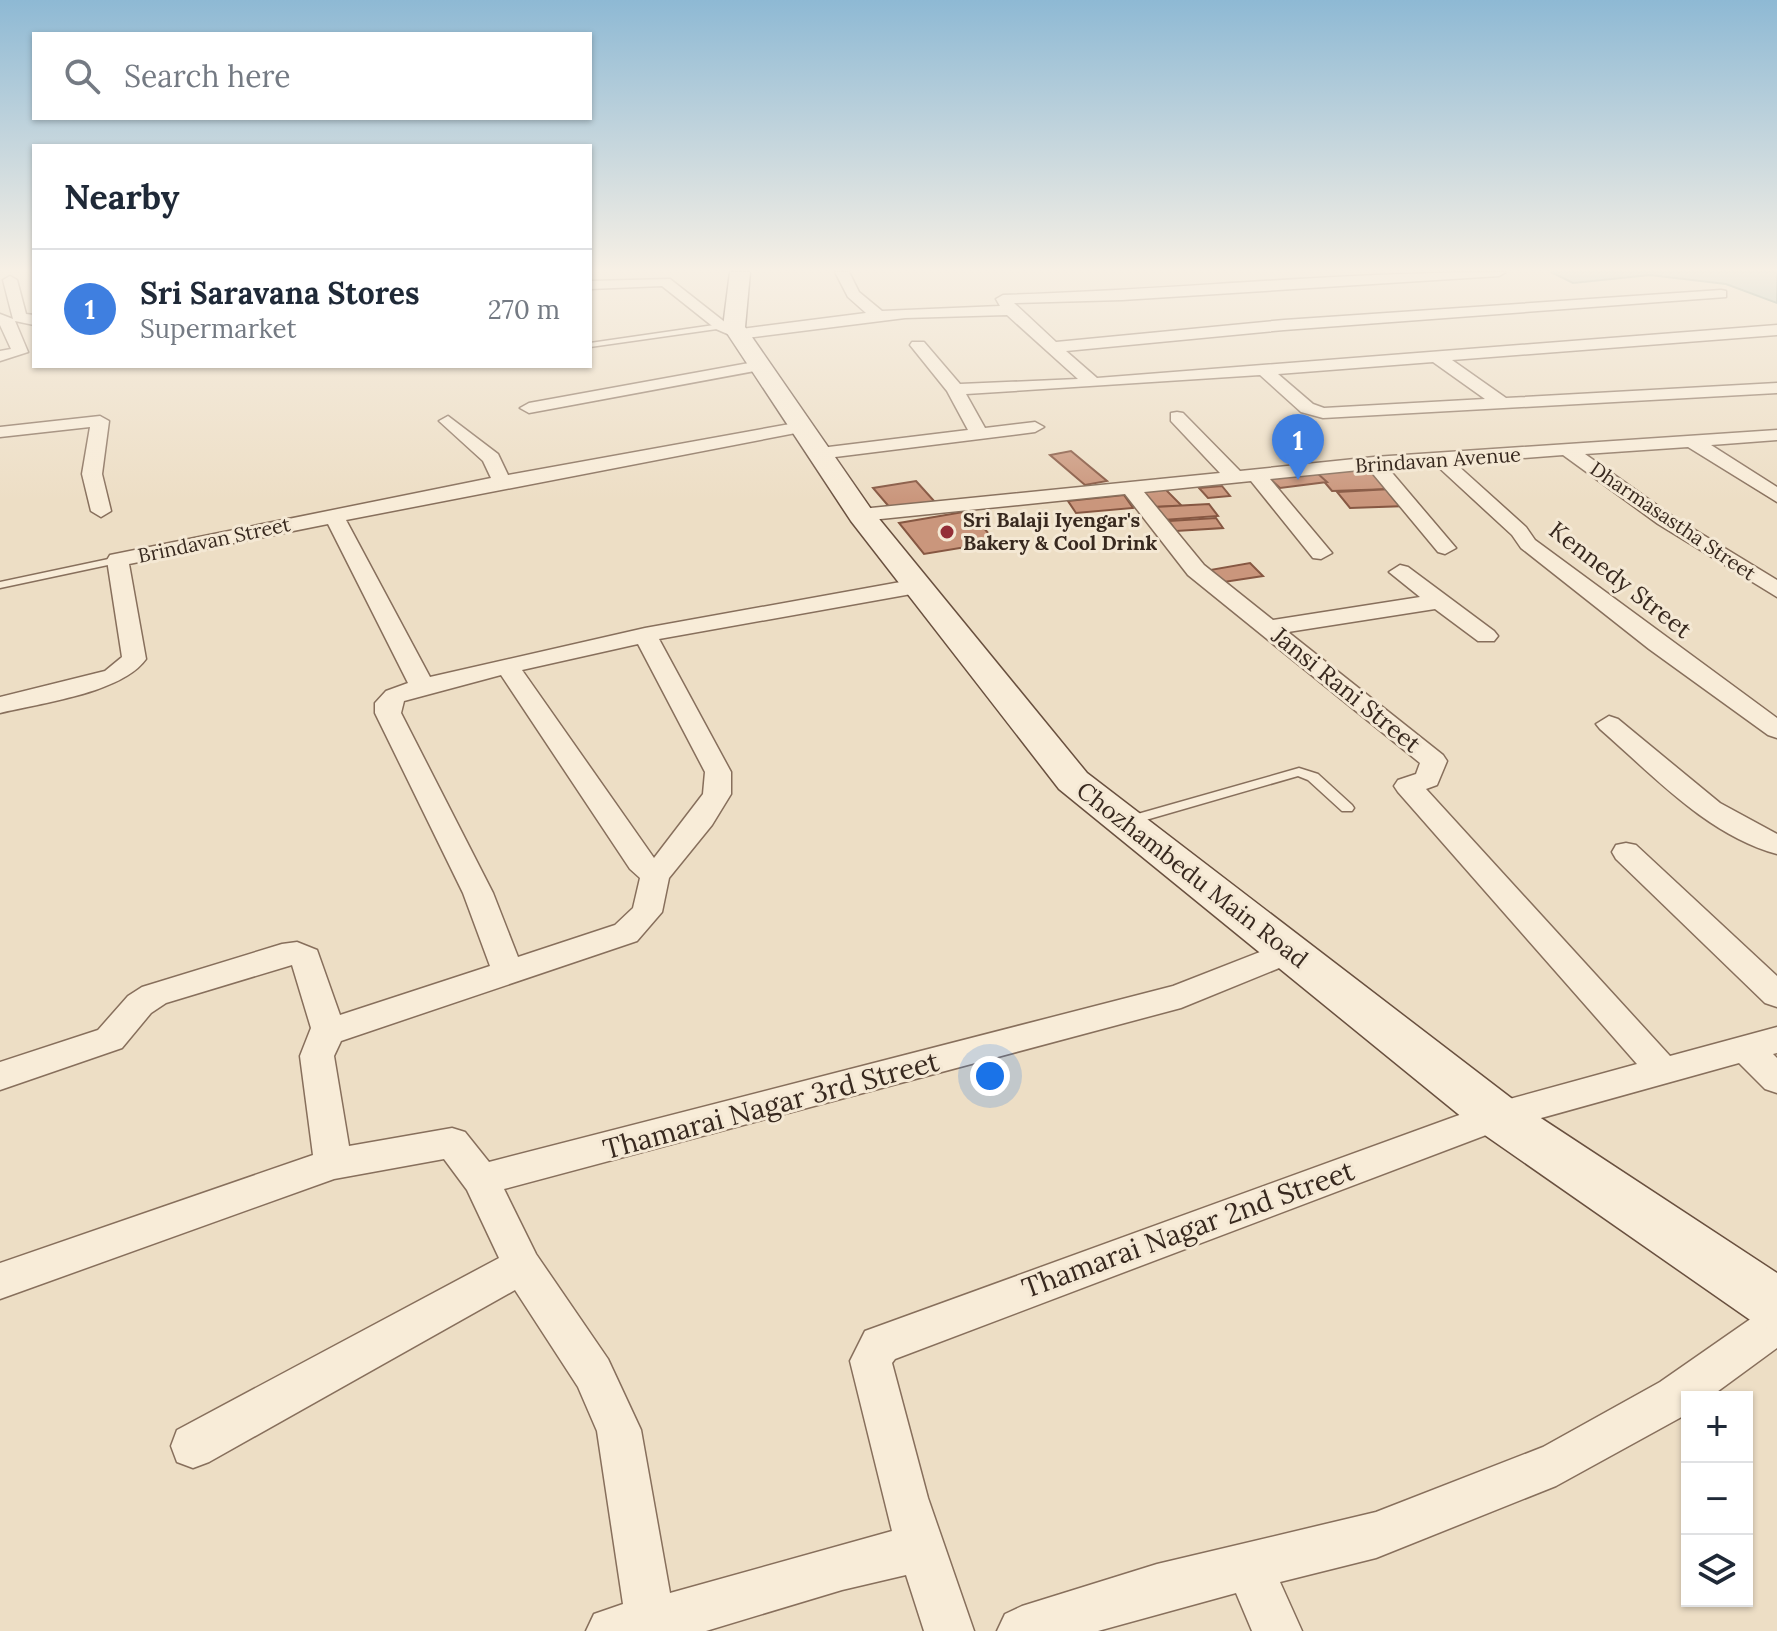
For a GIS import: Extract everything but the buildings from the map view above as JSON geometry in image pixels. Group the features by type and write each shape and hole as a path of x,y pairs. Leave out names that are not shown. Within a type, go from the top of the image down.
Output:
{"street":[{"path":"0,356 20,352 19,348"},
{"path":"529,408 720,348"},
{"name":"Chozhambedu Main Road","path":"744,348 861,515 1073,781 1497,1116 1777,1305"},
{"path":"921,348 955,389 979,433"},
{"path":"1055,348 1093,383"},
{"path":"955,389 1266,372 1549,348"},
{"path":"1437,357 1501,402"},
{"path":"1266,372 1299,402 1323,413 1501,402 1533,404 1777,388"},
{"path":"1177,417 1245,476 1321,553"},
{"path":"0,432 100,421 92,474 101,511"},
{"path":"448,421 491,458 502,482"},
{"name":"Brindavan Street","path":"0,705 114,676 134,659 118,560 502,482 810,440 979,433 1035,427"},
{"name":"Brindavan Avenue","path":"861,515 1374,463 1777,435"},
{"path":"1693,442 1777,496"},
{"name":"Dharmasastha Street","path":"1569,451 1665,520 1777,590"},
{"name":"Kennedy Street","path":"1441,460 1537,551 1657,644 1777,730"},
{"path":"1374,463 1445,548"},
{"name":"Jansi Rani Street","path":"1130,487 1196,570 1434,761 1427,779 1408,786 1665,1073"},
{"path":"334,516 422,686"},
{"path":"1400,572 1486,636"},
{"path":"507,970 478,893 388,713 388,703 395,696 422,686 645,635 917,586"},
{"path":"1268,628 1440,601"},
{"path":"333,1164 317,1056 321,1039 329,1032 507,970 626,933 647,912 655,876 702,819 717,794 718,772 645,635"},
{"path":"507,666 640,862 655,876"},
{"path":"1609,724 1721,815 1758,839 1777,845"},
{"path":"1626,852 1777,995"},
{"name":"Thamarai Nagar 3rd Street","path":"481,1180 1181,996 1288,952"},
{"path":"0,1076 110,1039 123,1029 134,1006 154,995 282,955 297,953 311,967 329,1032"},
{"path":"1762,1045 1777,1079"},
{"name":"Thamarai Nagar 2nd Street","path":"920,1549 871,1361 880,1345 913,1330 1497,1116 1762,1045"},
{"path":"0,1281 333,1164 452,1143 481,1180 522,1266 593,1373 619,1430 638,1628 873,1557 920,1549 949,1631"},
{"path":"193,1446 522,1266"},
{"path":"1022,1631 1157,1588 1376,1535 1556,1464 1675,1397 1777,1324"},
{"path":"1248,1566 1277,1631"}],"lane":[{"path":"0,585 118,560"},
{"path":"1125,823 1299,772 1313,777 1347,808"}],"place":[{"name":"Sri Saravana Stores","path":"1298,480"},
{"name":"Sri Balaji Iyengar's Bakery & Cool Drink","path":"947,532"}]}
